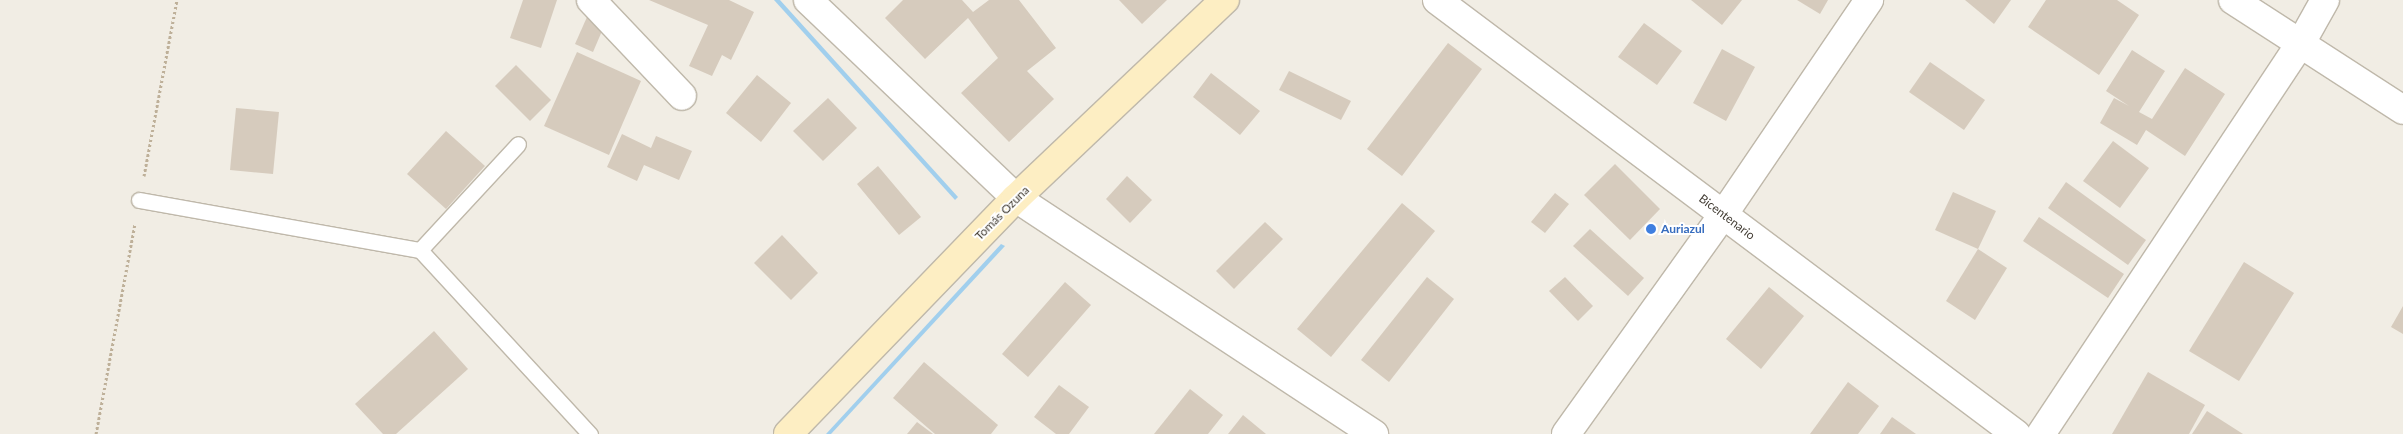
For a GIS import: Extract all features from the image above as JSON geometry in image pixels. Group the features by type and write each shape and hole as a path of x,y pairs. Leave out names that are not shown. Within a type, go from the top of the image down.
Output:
{"street":[{"path":"591,0 682,96"},
{"path":"808,0 1016,198 1374,434"},
{"name":"Tomás Ozuna","path":"788,434 1016,198 1225,0"},
{"name":"Bicentenario","path":"1437,0 2016,434"},
{"path":"1566,434 1724,214 1870,0"},
{"path":"2233,0 2403,110"},
{"path":"2041,434 2301,43 2325,0"}],"lane":[{"path":"420,250 518,144"},
{"path":"139,200 420,250 590,434"}],"water":[{"path":"774,0 780,0 958,197 955,200"},
{"path":"1001,244 1005,246 831,434 826,434"}],"building":[{"path":"523,0 557,0 541,48 510,38"},
{"path":"649,0 729,0 754,12 731,60 722,55 712,76 689,66 708,25"},
{"path":"903,0 962,0 973,12 989,0 1019,0 1056,48 1027,71 1054,99 1009,142 961,93 998,58 968,18 925,59 885,18"},
{"path":"1119,0 1167,0 1142,24"},
{"path":"1691,0 1742,0 1722,25"},
{"path":"1797,0 1828,0 1820,14"},
{"path":"1965,0 2011,0 1994,24"},
{"path":"2046,0 2117,0 2139,15 2099,75 2028,27"},
{"path":"587,17 605,24 593,52 575,44"},
{"path":"1644,23 1682,51 1657,85 1618,57"},
{"path":"1448,43 1482,69 1402,176 1367,149"},
{"path":"1722,49 1755,67 1726,121 1693,103"},
{"path":"2132,50 2165,71 2139,112 2152,119 2185,68 2225,94 2185,156 2146,130 2137,145 2100,123 2114,98 2129,106 2106,91"},
{"path":"577,52 641,81 609,155 544,126"},
{"path":"1930,62 1985,100 1964,130 1909,92"},
{"path":"516,65 551,100 530,121 495,86"},
{"path":"1289,71 1351,101 1341,120 1279,90"},
{"path":"1211,73 1260,111 1240,135 1193,97"},
{"path":"757,75 791,103 761,142 726,113"},
{"path":"828,98 857,128 823,161 793,131"},
{"path":"236,108 279,112 273,174 230,170"},
{"path":"446,131 485,166 446,209 407,174"},
{"path":"622,134 651,148 656,136 692,151 679,180 644,165 637,181 607,167"},
{"path":"2113,141 2149,168 2120,208 2083,181"},
{"path":"1615,164 1660,209 1630,240 1584,195"},
{"path":"878,166 921,217 899,235 857,184"},
{"path":"1127,176 1152,200 1130,223 1106,199"},
{"path":"2066,182 2146,240 2128,265 2048,208"},
{"path":"1953,192 1996,211 1978,249 1935,230"},
{"path":"1555,193 1569,204 1545,233 1531,222"},
{"path":"1402,203 1435,231 1331,357 1297,329"},
{"path":"2039,217 2124,274 2108,298 2023,241"},
{"path":"1265,222 1283,239 1234,289 1216,271"},
{"path":"1590,229 1644,278 1628,296 1573,246"},
{"path":"782,235 818,273 791,300 754,263"},
{"path":"1978,249 2007,268 1975,320 1946,301"},
{"path":"2244,262 2294,293 2239,381 2189,351"},
{"path":"1427,277 1454,299 1389,382 1361,360"},
{"path":"1565,277 1593,306 1578,321 1549,291"},
{"path":"1065,282 1091,305 1028,377 1002,354"},
{"path":"1769,287 1804,316 1761,369 1726,339"},
{"path":"2403,306 2403,334 2391,327"},
{"path":"434,331 468,369 396,434 383,434 355,404"},
{"path":"924,362 998,425 991,434 935,434 893,398"},
{"path":"2148,372 2205,405 2189,434 2112,434"},
{"path":"1848,382 1879,406 1858,434 1810,434"},
{"path":"1059,385 1089,407 1069,434 1056,434 1034,417"},
{"path":"1190,389 1223,415 1208,434 1154,434"},
{"path":"2207,411 2243,434 2192,434"},
{"path":"1243,415 1266,434 1228,434"},
{"path":"1892,417 1916,434 1880,434"},
{"path":"917,422 933,434 907,434"}],"place":[{"name":"Auriazul","path":"1651,229"}]}
